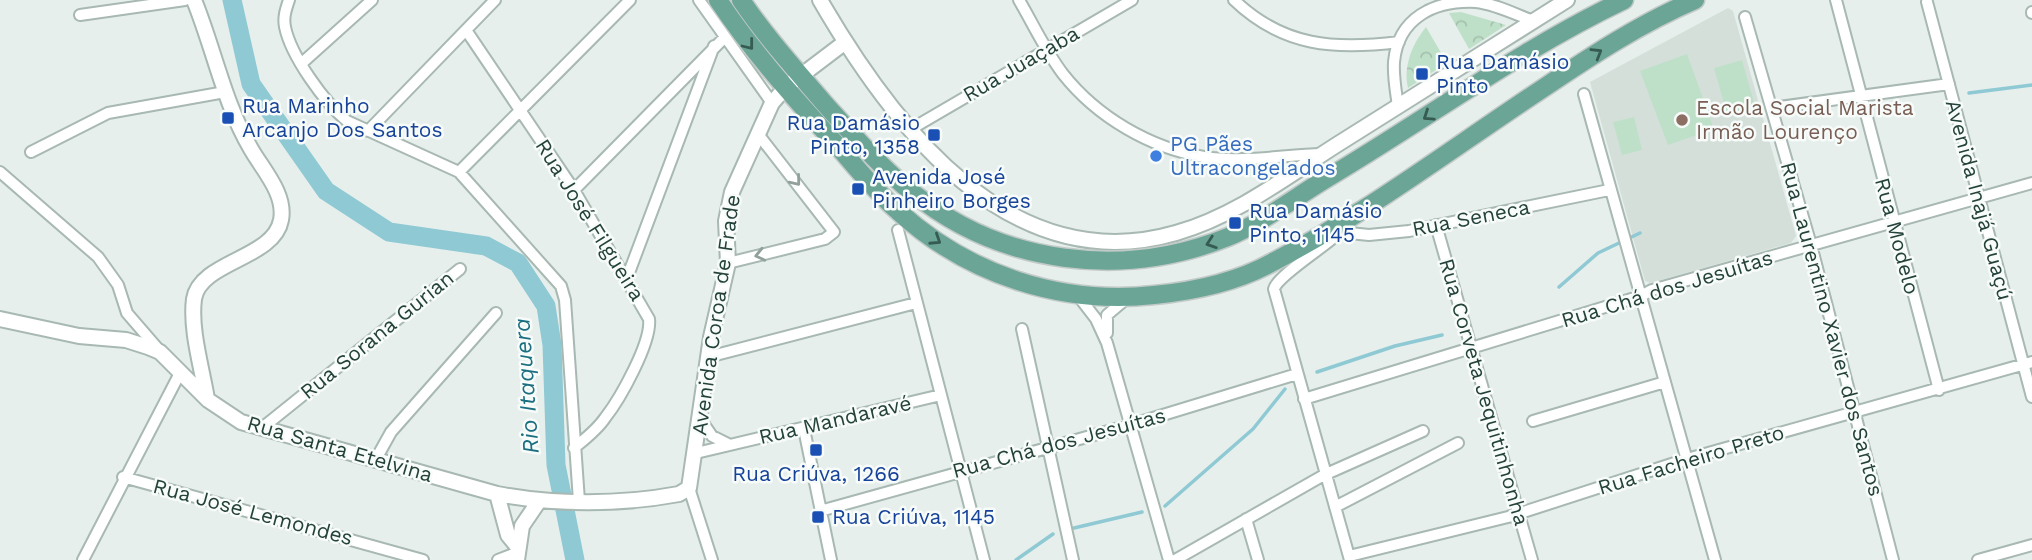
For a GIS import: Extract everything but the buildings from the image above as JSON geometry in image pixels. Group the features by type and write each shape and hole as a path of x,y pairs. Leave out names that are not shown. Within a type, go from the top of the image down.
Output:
{"main road":[{"path":"718,0 748,45 793,82 914,194 976,233 1010,247 1045,256 1115,261 1153,258 1231,236 1398,136 1523,55 1623,0"},
{"path":"741,0 793,82 875,190 911,223 937,241 999,273 1029,285 1079,297 1127,298 1192,290 1230,280 1272,263 1338,229 1575,67 1658,17 1695,0"}],"street":[{"path":"80,15 185,0"},
{"path":"194,0 209,36 236,122 278,193 282,218 279,230 270,241 208,278 197,289 194,320 207,399"},
{"path":"289,0 285,26 302,63 334,110 347,121 459,172 561,286 565,300 574,448 574,502"},
{"path":"302,63 372,0"},
{"path":"368,131 495,0"},
{"path":"459,172 630,0"},
{"path":"699,0 772,103"},
{"path":"820,0 844,43 911,129 985,201 1007,215 1058,234 1109,242 1151,239 1208,222 1252,200 1567,0"},
{"path":"1019,0 1063,74 1115,122 1162,146 1218,158 1322,155"},
{"name":"Rua Juaçaba","path":"911,129 1132,0"},
{"path":"1234,0 1276,31 1322,45 1362,47 1399,42"},
{"name":"Rua Modelo","path":"1836,0 1939,390"},
{"path":"1398,106 1394,60 1399,42 1426,3 1476,1 1533,21"},
{"name":"Avenida Inajá Guaçú","path":"1927,2 1978,198 2028,364 2032,397"},
{"name":"Rua Laurentino Xavier dos Santos","path":"1745,17 1811,245 1893,560"},
{"name":"Rua José Filgueira","path":"467,30 574,190 647,313 650,330 615,404 598,427 574,448"},
{"path":"574,190 725,37"},
{"name":"Avenida Coroa de Frade","path":"689,488 701,420 708,357 727,263 726,221 732,192 772,103 793,82 844,43"},
{"path":"627,278 714,46"},
{"path":"1772,108 1948,84"},
{"path":"31,152 108,113 225,92"},
{"path":"1584,94 1624,245 1641,296 1715,560"},
{"path":"727,263 833,235 834,229 758,134"},
{"path":"0,172 98,257 118,285 127,313 160,352"},
{"name":"Rua Chá dos Jesuítas","path":"1303,398 1473,350 1641,296 1652,290 2032,183"},
{"name":"Rua Seneca","path":"1338,229 1385,234 1609,190"},
{"name":"Rua Corveta Jequitinhonha","path":"1436,225 1532,560"},
{"path":"1338,229 1317,253 1281,276 1275,286 1324,475 1350,558"},
{"path":"898,230 984,560"},
{"name":"Rua Sorana Gurian","path":"262,428 460,269"},
{"path":"1079,297 1096,319 1107,343 1168,560"},
{"path":"1107,343 1107,315 1127,298"},
{"path":"708,357 916,303"},
{"path":"376,459 391,432 496,313"},
{"name":"Rua Santa Etelvina","path":"0,319 79,336 127,340 160,352 207,399 241,422 497,494 542,501"},
{"path":"1022,330 1073,560"},
{"name":"Rua Facheiro Preto","path":"1350,558 1518,514 1688,459 2028,364"},
{"path":"99,560 84,558 123,477 180,373"},
{"name":"Rua Chá dos Jesuítas","path":"820,510 1297,376"},
{"path":"1533,421 1665,382"},
{"name":"Rua Mandaravé","path":"696,453 941,395"},
{"name":"Rua Mandaravé","path":"701,420 712,436 729,444"},
{"path":"804,429 831,560"},
{"path":"1175,560 1324,475 1423,432"},
{"path":"1335,507 1458,443"},
{"name":"Rua José Lemondes","path":"123,477 423,560"},
{"path":"516,553 524,521 542,501 662,498 679,494 689,488 712,560"},
{"path":"497,494 516,553"},
{"path":"1246,519 1258,560"},
{"path":"1978,560 2032,545"},
{"path":"498,560 516,553"}],"shaded area":[{"name":"Escola Social Marista Irmão Lourenço","path":"1728,8 1733,11 1796,236 1791,243 1650,283 1645,281 1590,82"}],"green space":[{"path":"1461,12 1506,25 1469,49 1449,13"},
{"path":"1426,27 1447,63 1408,88 1410,56"},
{"path":"1687,54 1714,129 1668,145 1640,71"},
{"path":"1742,60 1755,106 1727,114 1714,68"},
{"path":"1634,117 1642,150 1622,155 1613,122"}],"waterway":[{"name":"Rio Itaquera","path":"232,0 251,84 326,191 389,232 486,246 518,263 546,306 552,345 556,465 575,560"},
{"path":"1969,93 2032,85"},
{"path":"1559,287 1598,253 1640,233"},
{"path":"1317,372 1395,346 1442,335"},
{"path":"1165,506 1253,429 1285,389"},
{"path":"1074,528 1142,512"},
{"path":"1016,560 1053,534"}],"place":[{"name":"Rua Damásio Pinto","path":"1422,74"},
{"name":"Rua Marinho Arcanjo Dos Santos","path":"228,118"},
{"name":"Escola Social Marista Irmão Lourenço","path":"1682,120"},
{"name":"Rua Damásio Pinto, 1358","path":"934,135"},
{"name":"PG Pães Ultracongelados","path":"1156,156"},
{"name":"Avenida José Pinheiro Borges","path":"858,189"},
{"name":"Rua Damásio Pinto, 1145","path":"1235,223"},
{"name":"Rua Criúva, 1266","path":"816,450"},
{"name":"Rua Criúva, 1145","path":"818,517"}]}
